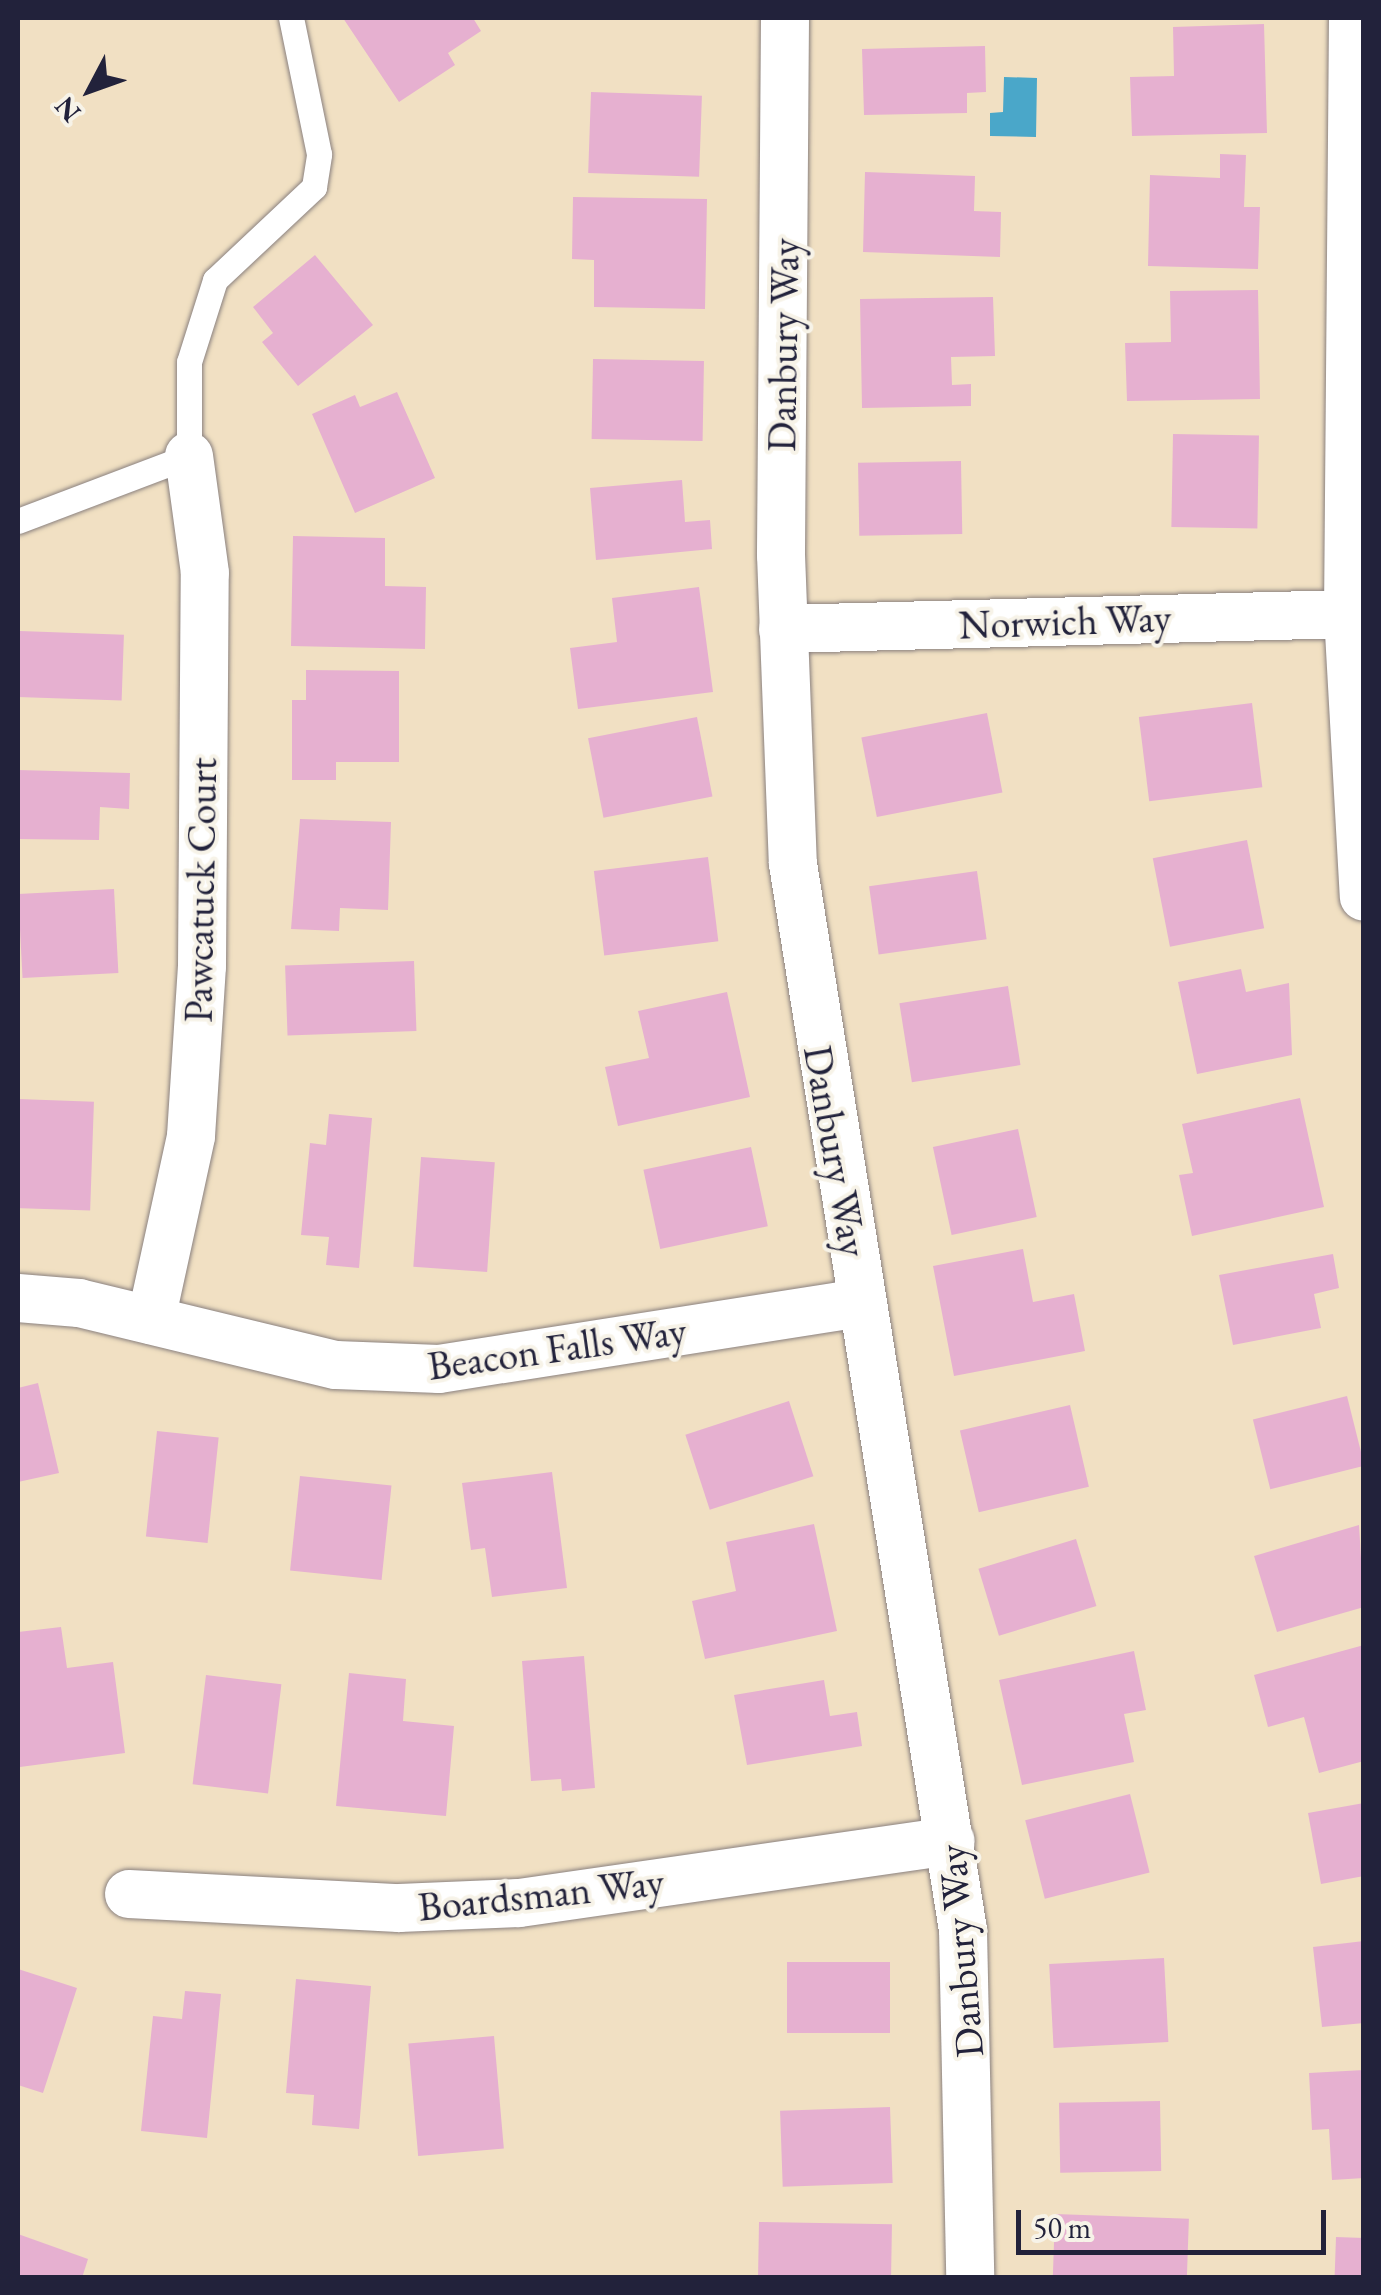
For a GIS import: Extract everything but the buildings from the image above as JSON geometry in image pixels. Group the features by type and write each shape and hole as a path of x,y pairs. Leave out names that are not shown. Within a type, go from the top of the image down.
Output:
{"street":[{"name":"Danbury Way","path":"785,18 782,629 793,864 951,1841 971,2066 970,2278"},
{"path":"1354,18 1348,614 1364,897"},
{"name":"Pawcatuck Court","path":"152,1320 191,1136 202,966 205,573 189,456"},
{"name":"Norwich Way","path":"782,629 1348,614"},
{"name":"Beacon Falls Way","path":"18,1298 152,1320 336,1365 439,1369 862,1303"},
{"name":"Boardsman Way","path":"128,1894 399,1908 519,1904 951,1841"}],"lane":[{"path":"18,522 189,456 189,362 214,280 314,188 319,154 291,18"}],"water":[{"path":"1004,77 1037,78 1036,137 990,136 990,113 1003,112"}]}
